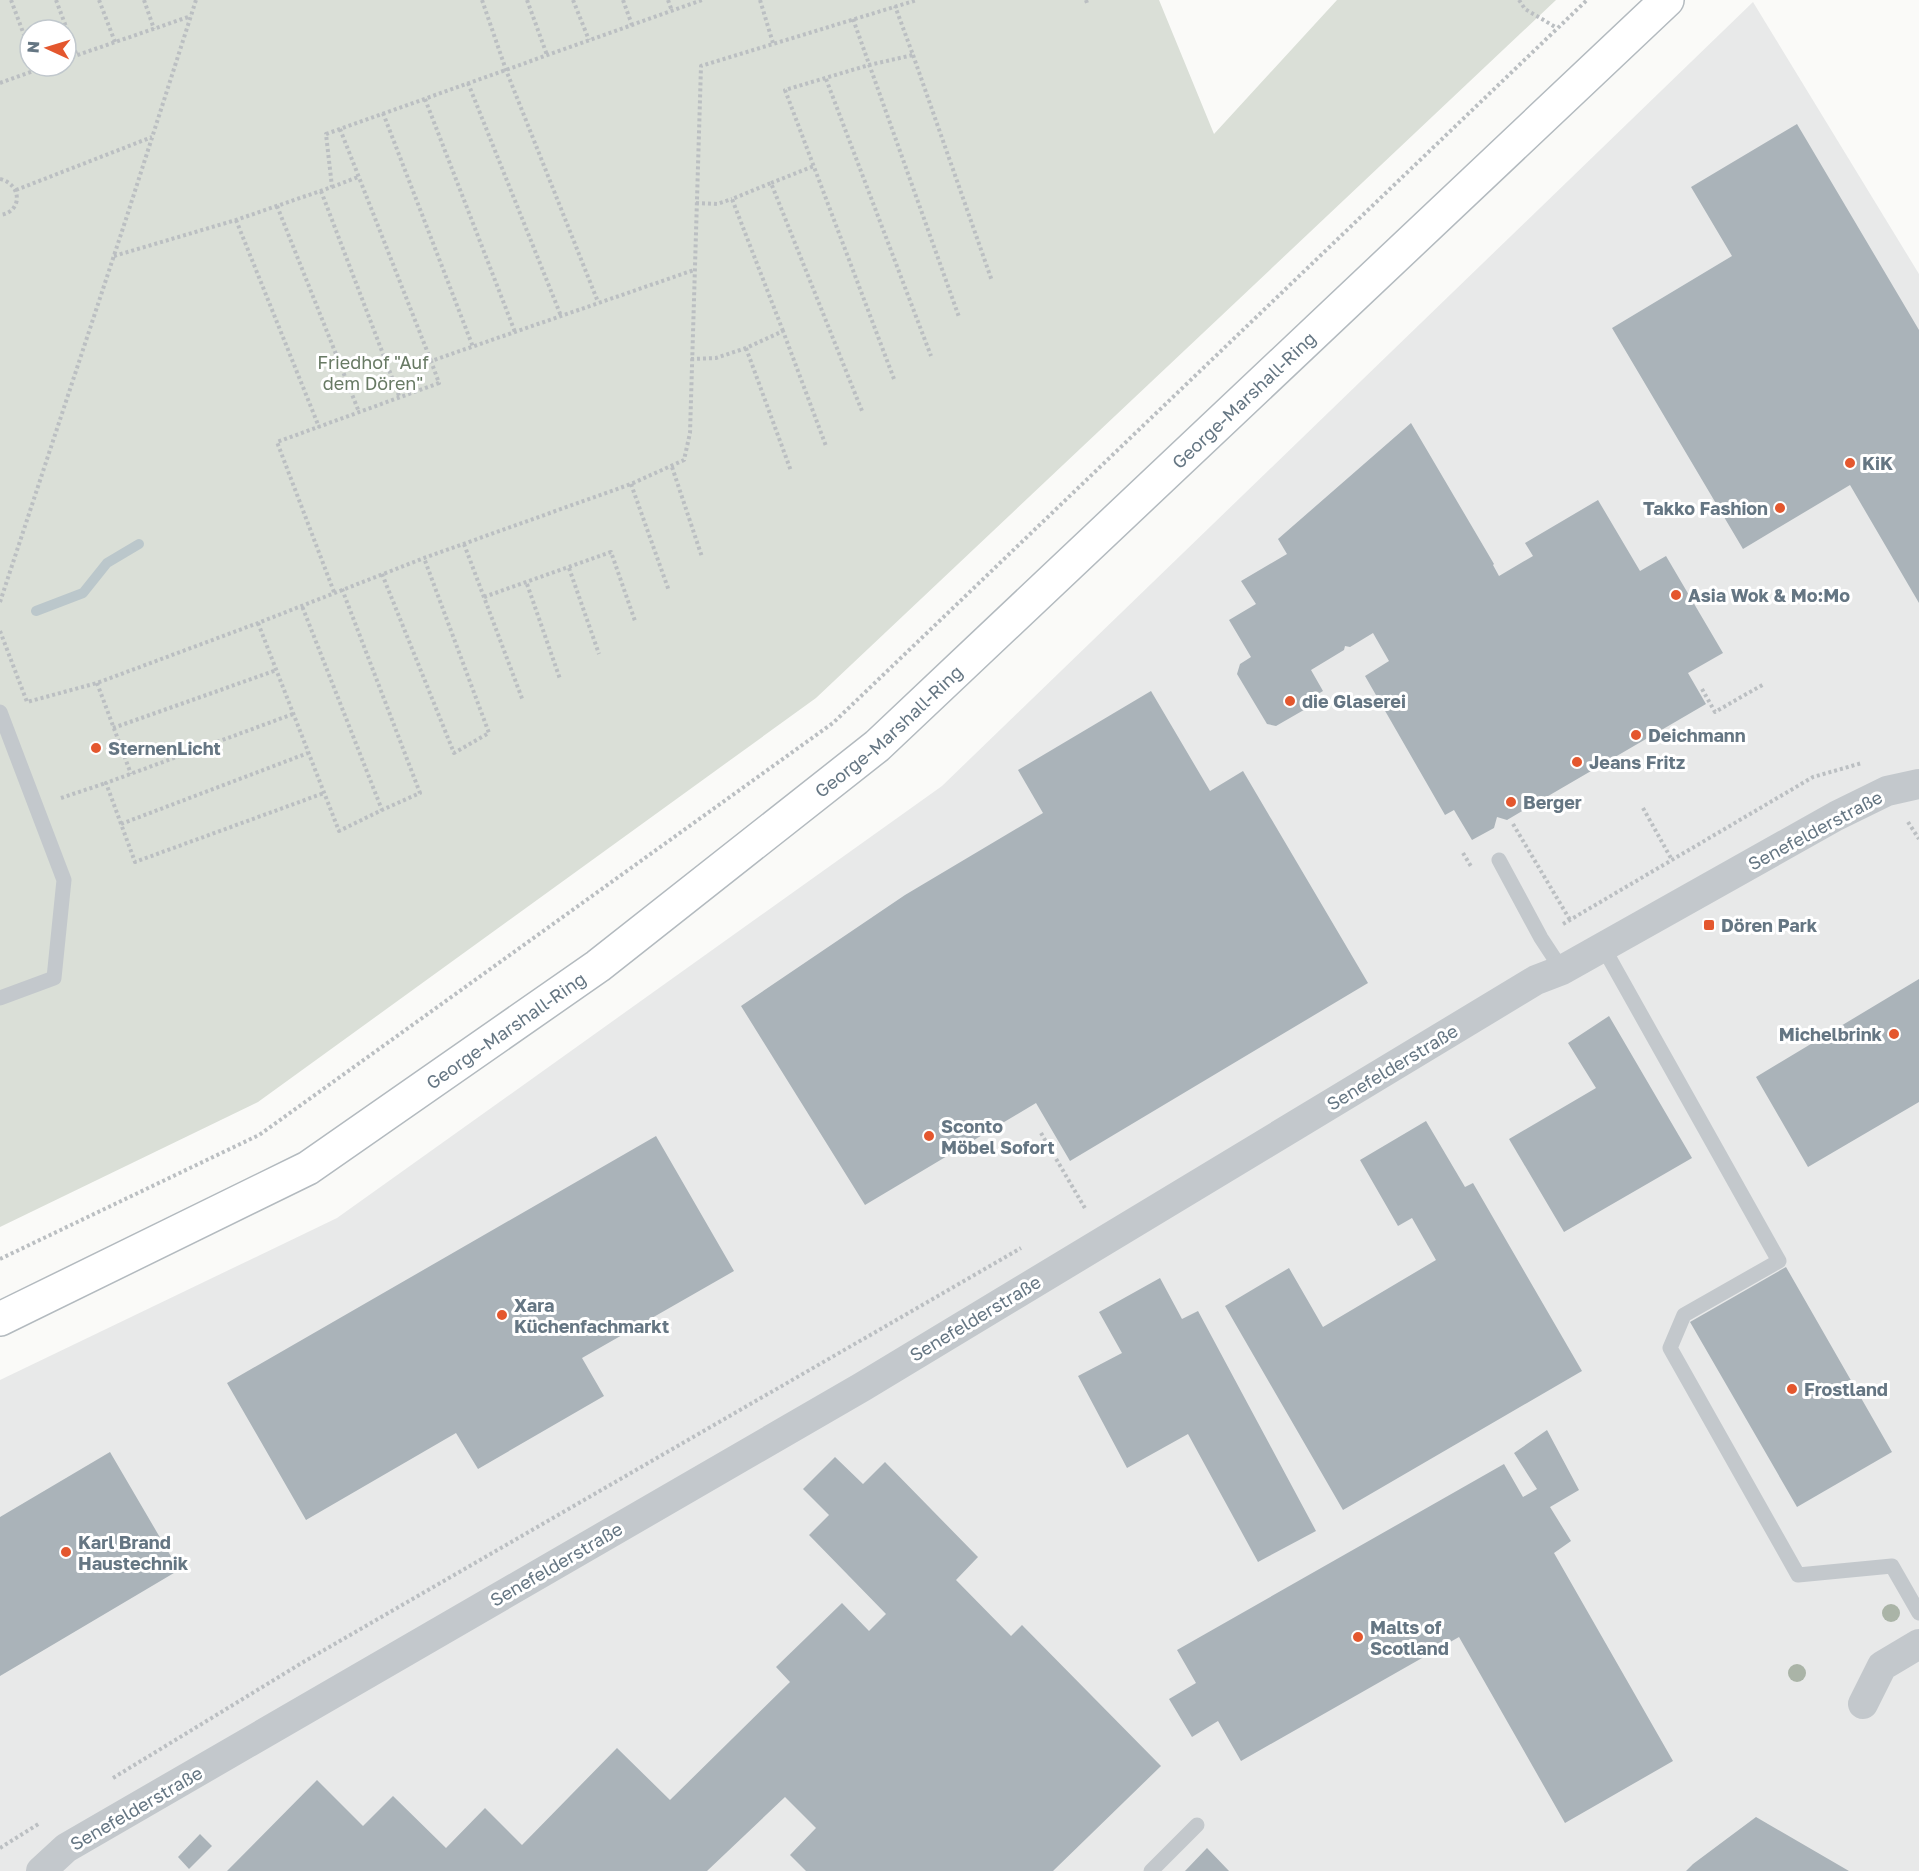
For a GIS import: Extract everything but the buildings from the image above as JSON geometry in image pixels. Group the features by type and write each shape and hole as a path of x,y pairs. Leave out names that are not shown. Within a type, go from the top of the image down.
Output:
{"main road":[{"name":"George-Marshall-Ring","path":"0,1318 308,1168 598,966 877,746 1667,0"}],"street":[{"name":"Senefelderstraße","path":"41,1871 66,1848 862,1387 1536,980 1562,970 1829,819 1887,791 1910,785"},
{"path":"1863,1704 1882,1666 1919,1644"}],"lane":[{"path":"0,712 64,880 54,978 0,998"},
{"path":"1499,860 1541,938 1562,970"},
{"path":"1603,946 1779,1261 1684,1315 1670,1348 1798,1575 1892,1566 1919,1613"},
{"path":"1151,1871 1197,1825"}],"path":[{"path":"11,0 18,19"},
{"path":"56,0 63,18"},
{"path":"99,0 115,42"},
{"path":"144,0 154,28"},
{"path":"0,602 196,0"},
{"path":"482,0 506,70 598,302"},
{"path":"527,0 547,55"},
{"path":"573,0 589,40"},
{"path":"623,0 632,25"},
{"path":"668,0 672,11"},
{"path":"332,187 326,134 702,0"},
{"path":"760,0 773,43"},
{"path":"0,631 27,702 97,683 424,558 631,484 684,460 690,433 701,66 902,2 917,0"},
{"path":"1520,0 1525,9 1557,28"},
{"path":"0,1260 259,1135 833,723 1587,0"},
{"path":"895,6 992,281"},
{"path":"78,56 191,16"},
{"path":"853,19 959,317"},
{"path":"894,379 784,90 869,65 913,55"},
{"path":"0,83 18,76"},
{"path":"826,79 931,356"},
{"path":"468,83 561,316"},
{"path":"425,99 515,332"},
{"path":"383,113 473,347"},
{"path":"334,592 277,442 439,382 340,129"},
{"path":"16,190 153,137"},
{"path":"696,203 717,204 814,166"},
{"path":"114,256 277,207 358,177"},
{"path":"0,179 11,183 16,190 17,200 13,209 0,215"},
{"path":"771,183 862,411"},
{"path":"321,191 399,396"},
{"path":"732,199 826,446"},
{"path":"277,207 359,412"},
{"path":"236,220 319,427"},
{"path":"431,361 694,270"},
{"path":"691,358 716,358 746,348 783,331"},
{"path":"746,348 791,471"},
{"path":"672,467 702,557"},
{"path":"631,484 669,591"},
{"path":"464,544 523,701"},
{"path":"484,597 611,552 635,621"},
{"path":"382,574 454,753 489,733 424,558"},
{"path":"569,568 599,654"},
{"path":"527,583 560,679"},
{"path":"258,623 339,831 420,793 342,589"},
{"path":"302,606 382,810"},
{"path":"113,728 277,670"},
{"path":"97,683 131,774"},
{"path":"1702,689 1715,712 1764,684"},
{"path":"36,807 292,714"},
{"path":"121,824 308,753"},
{"path":"1541,938 1813,777 1864,762 1895,773 1910,785"},
{"path":"106,783 135,862 324,793"},
{"path":"1643,808 1672,860"},
{"path":"1514,824 1570,920"},
{"path":"1041,1133 1086,1210"},
{"path":"1076,1216 1096,1204"},
{"path":"107,1782 305,1661 1025,1246"},
{"path":"0,1848 48,1818"}],"shaded area":[{"path":"1753,2 1919,274 1919,1871 0,1871 0,1380 337,1218 942,786"}],"green space":[{"name":"Friedhof \"Auf dem Dören\"","path":"0,0 1159,0 1214,134 1337,0 1556,0 816,698 258,1102 0,1227"}],"waterway":[{"path":"36,611 83,593 107,563 139,544"}],"place":[{"name":"KiK","path":"1850,463"},
{"name":"Takko Fashion","path":"1780,508"},
{"name":"Asia Wok & Mo:Mo","path":"1676,595"},
{"name":"die Glaserei","path":"1290,701"},
{"name":"Deichmann","path":"1636,735"},
{"name":"SternenLicht","path":"96,748"},
{"name":"Jeans Fritz","path":"1577,762"},
{"name":"Berger","path":"1511,802"},
{"name":"Dören Park","path":"1709,925"},
{"name":"Michelbrink","path":"1894,1034"},
{"name":"Sconto Möbel Sofort","path":"929,1136"},
{"name":"Xara Küchenfachmarkt","path":"502,1315"},
{"name":"Frostland","path":"1792,1389"},
{"name":"Karl Brand Haustechnik","path":"66,1552"},
{"name":"Malts of Scotland","path":"1358,1637"}]}
